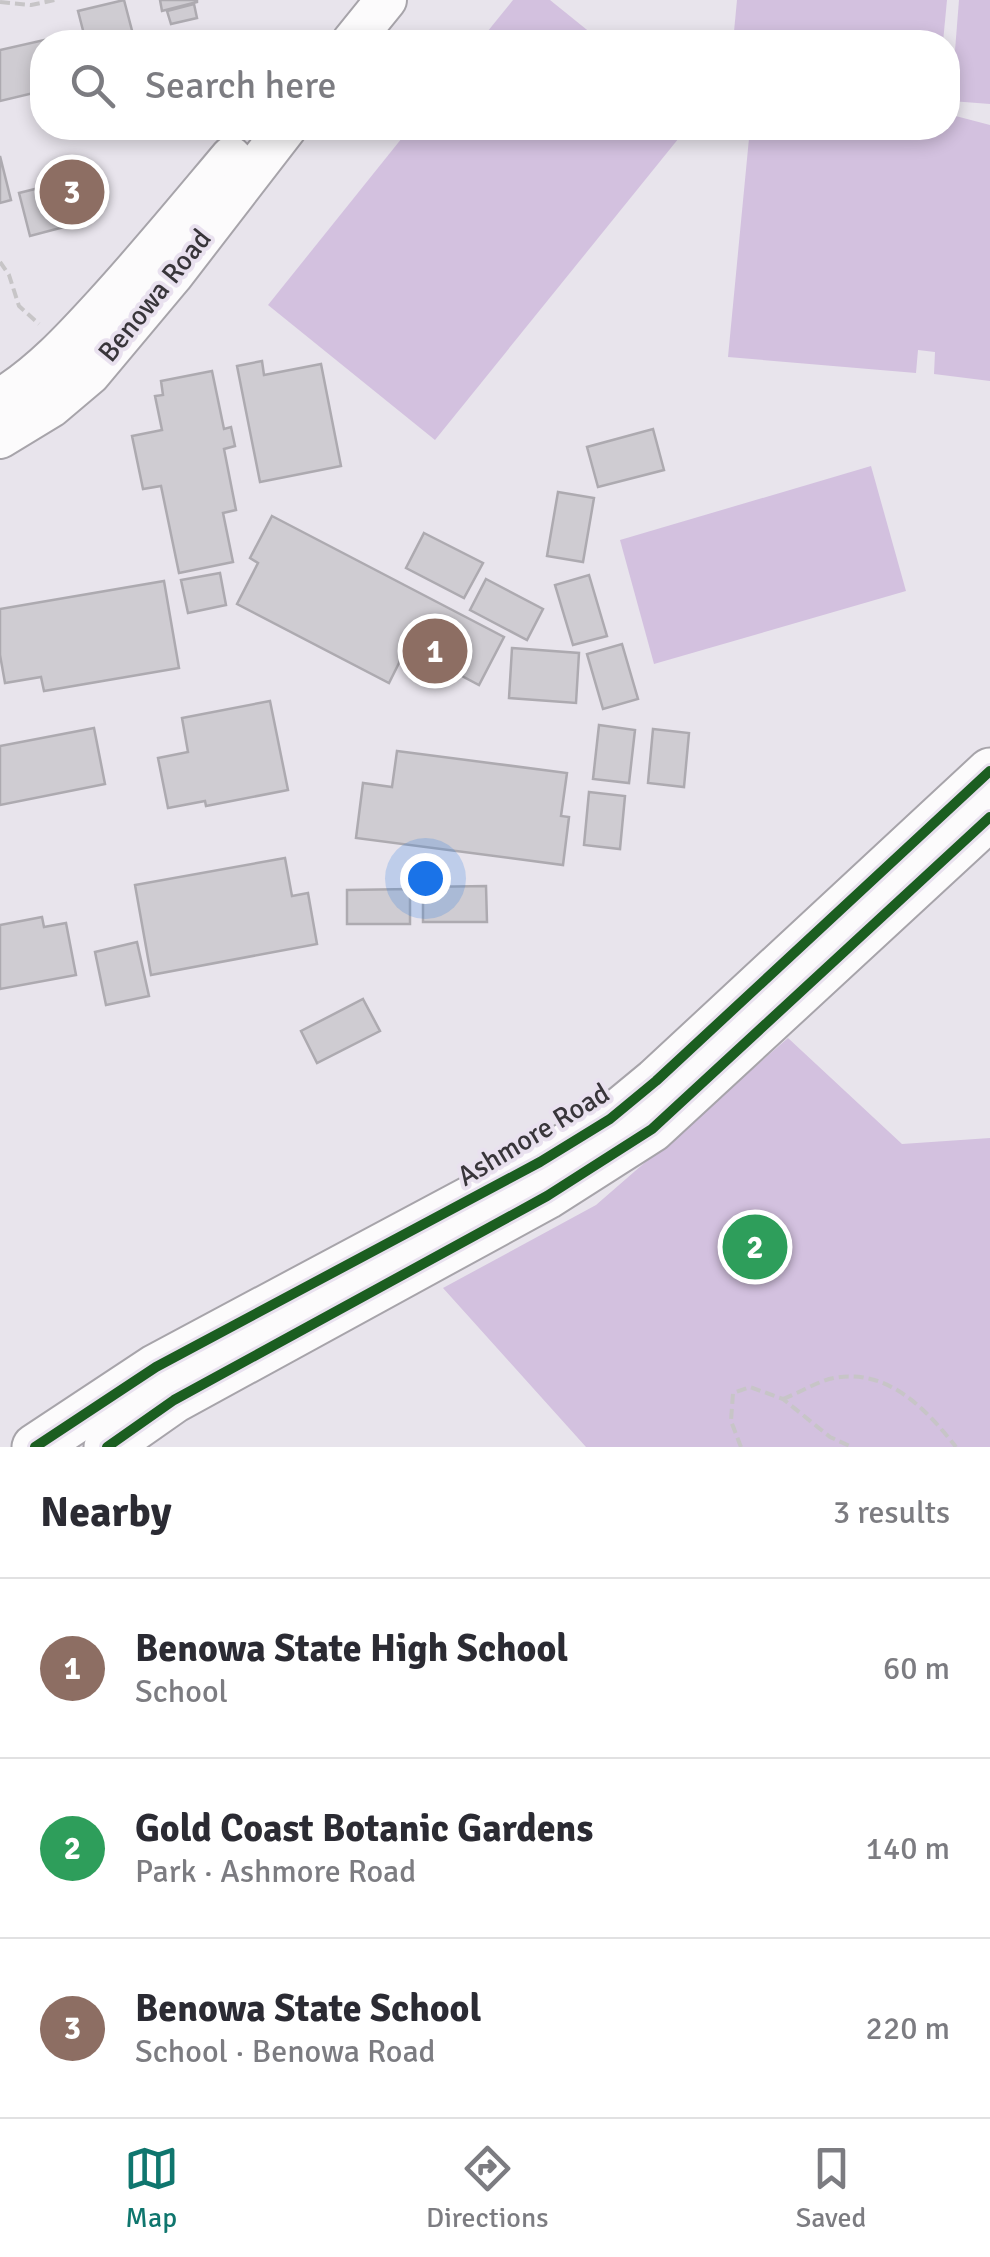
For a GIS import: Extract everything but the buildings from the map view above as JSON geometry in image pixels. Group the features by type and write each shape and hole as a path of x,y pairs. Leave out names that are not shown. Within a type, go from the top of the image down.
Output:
{"main road":[{"path":"336,30 360,0"},
{"path":"362,30 386,0"},
{"name":"Benowa Road","path":"0,399 72,340 246,140"},
{"name":"Benowa Road","path":"0,438 51,407 90,374 277,140"},
{"name":"Ashmore Road","path":"35,1447 156,1367 522,1171 610,1119 656,1081 990,771"},
{"name":"Ashmore Road","path":"106,1447 174,1400 547,1196 652,1129 990,817"}],"path":[{"path":"0,2 31,5 56,0"},
{"path":"0,262 9,275 19,306 43,327"},
{"path":"783,1399 832,1378 872,1378 898,1388 934,1418 956,1447"},
{"path":"741,1447 732,1421 734,1393 750,1387 783,1399 830,1437 852,1447"}],"shaded area":[{"path":"513,0 550,0 587,30 489,30"},
{"path":"737,0 947,0 944,30 734,30"},
{"path":"959,0 990,0 990,104 960,102 960,30 957,30"},
{"path":"960,117 990,125 990,381 934,374 935,352 918,350 916,373 728,357 749,140 960,140"},
{"path":"400,140 677,140 435,440 268,305"},
{"path":"871,466 906,591 654,664 620,540"},
{"path":"788,1038 902,1144 990,1138 990,1447 586,1447 443,1288 596,1205"}],"cycle path":[{"path":"35,1447 156,1367 540,1162 610,1119 656,1081 990,771"},
{"path":"107,1447 174,1400 547,1196 652,1129 990,817"}],"place":[{"name":"Benowa State School","path":"72,192"},
{"name":"Benowa State High School","path":"435,651"},
{"name":"Gold Coast Botanic Gardens","path":"755,1247"}]}
